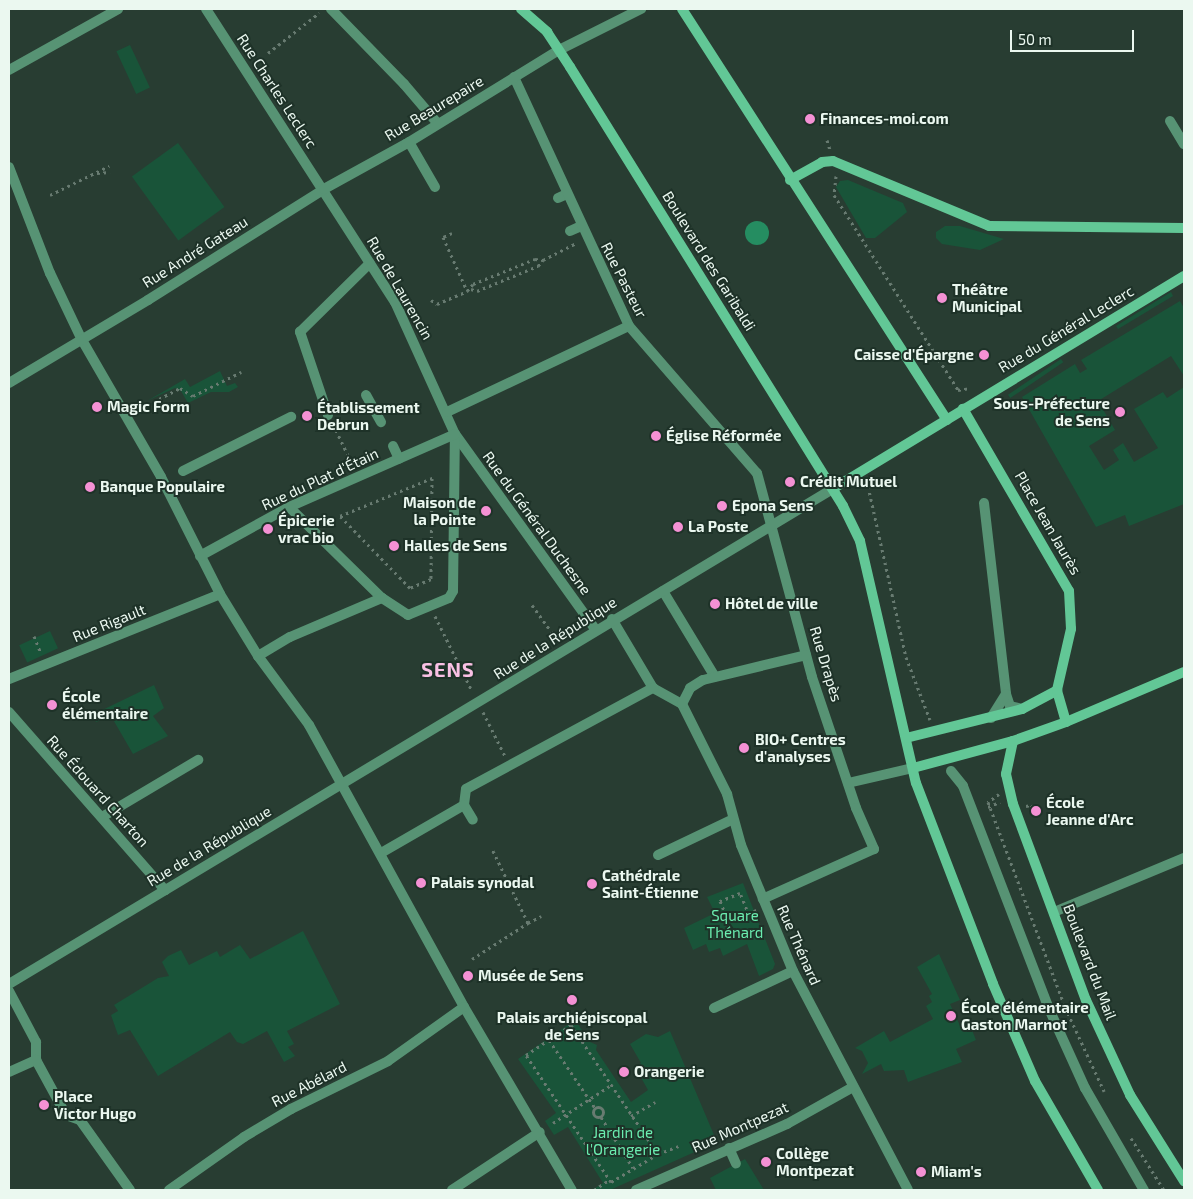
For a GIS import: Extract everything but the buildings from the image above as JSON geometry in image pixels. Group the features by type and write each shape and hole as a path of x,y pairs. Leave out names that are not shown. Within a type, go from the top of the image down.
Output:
{"main road":[{"name":"Boulevard des Garibaldi","path":"521,9 547,32 559,50 834,488"},
{"path":"684,11 790,180 852,272 947,420"},
{"path":"790,180 822,162 832,161 989,226 1184,228"},
{"name":"Rue du Général Leclerc","path":"963,409 1184,276"},
{"name":"Rue de la République","path":"834,488 963,409"},
{"name":"Place Jean Jaurès","path":"963,409 1026,524 1069,591 1071,629 1057,690"},
{"path":"834,488 860,541 913,768 993,984 1036,1081 1098,1190"},
{"path":"913,768 1013,741 1066,722 1184,672"},
{"path":"906,738 1022,709 1057,690 1066,722"},
{"name":"Boulevard du Mail","path":"1013,741 1006,774 1009,787 1086,1000 1130,1095 1184,1181"}],"street":[{"path":"9,70 118,9"},
{"name":"Rue Charles Leclerc","path":"206,9 324,189"},
{"name":"Rue Beaurepaire","path":"324,189 409,142 559,50 641,9"},
{"path":"334,12 404,84 438,124"},
{"name":"Rue Pasteur","path":"514,77 563,196 581,226 629,326 756,473 772,524"},
{"path":"1170,121 1184,144"},
{"path":"409,142 435,187"},
{"path":"9,167 50,273 82,340 126,417 167,479 200,556 220,594 258,656 309,725 464,1008 540,1132 572,1190"},
{"name":"Rue de Laurencin","path":"324,189 399,310 448,412 455,434"},
{"name":"Rue André Gateau","path":"9,383 82,340 324,189"},
{"path":"570,231 581,226"},
{"path":"328,415 300,332 370,263"},
{"path":"448,412 629,326"},
{"path":"366,395 381,422"},
{"path":"182,471 291,416"},
{"path":"288,507 382,598 408,616 449,598 453,591 455,434"},
{"name":"Rue du Plat d'Étain","path":"200,556 288,507 455,434"},
{"name":"Rue du Général Duchesne","path":"455,434 596,630"},
{"path":"393,446 399,459"},
{"name":"Rue de la République","path":"9,984 478,703 612,619 834,488"},
{"path":"984,503 1006,694 1010,706 1022,709"},
{"name":"Rue Drapès","path":"763,899 874,849 848,783 806,655 772,524"},
{"path":"663,590 715,677"},
{"name":"Rue Rigault","path":"9,679 220,594"},
{"path":"258,656 290,637 382,598"},
{"path":"612,619 653,688 682,704 690,688 715,677 806,655"},
{"path":"473,820 464,805 466,789 560,736 653,688"},
{"path":"991,718 1006,694"},
{"name":"Rue Thénard","path":"682,704 727,794 763,899 793,971 908,1190"},
{"name":"Rue Édouard Charton","path":"9,712 165,890"},
{"path":"102,817 198,760"},
{"path":"848,783 913,768"},
{"path":"951,771 963,786 1050,1011 1085,1088 1144,1190"},
{"path":"380,853 464,805"},
{"path":"658,855 734,819"},
{"path":"1054,912 1184,858"},
{"path":"714,1008 793,971"},
{"path":"9,991 36,1042 36,1060 66,1115 80,1120 130,1190"},
{"name":"Rue Abélard","path":"169,1190 244,1137 291,1109 388,1062 464,1008"},
{"path":"9,1072 36,1060"},
{"name":"Rue Montpezat","path":"636,1190 787,1124 853,1087"},
{"path":"452,1190 540,1132"},
{"path":"729,1148 736,1164"}],"path":[{"path":"268,53 313,15 334,12"},
{"path":"827,140 836,178 834,195 958,390 973,387"},
{"path":"50,195 109,166"},
{"path":"94,173 110,172"},
{"path":"452,233 443,237 469,290"},
{"path":"432,300 437,304 469,290 477,291 486,288 538,266 543,260 587,238"},
{"path":"469,290 473,284 535,259 543,260"},
{"path":"126,417 180,388 193,396 241,372"},
{"path":"328,415 357,477"},
{"path":"432,478 431,579 410,588 340,516 432,478"},
{"path":"868,486 906,657 930,720"},
{"path":"532,605 560,643"},
{"path":"430,606 509,765"},
{"path":"34,636 42,658"},
{"path":"1009,787 988,802 1065,1007 1105,1094"},
{"path":"492,849 528,923"},
{"path":"749,915 740,893 720,901 728,920 749,915 756,910"},
{"path":"472,959 541,916"},
{"path":"609,1180 526,1055 571,1025 658,1154"},
{"path":"549,1040 589,1099 596,1108 602,1110 601,1116 633,1168"},
{"path":"554,1123 610,1085"},
{"path":"631,1116 656,1102"},
{"path":"596,1108 594,1114 601,1116"},
{"path":"1129,1134 1164,1190"},
{"path":"594,1190 658,1154 679,1146"}],"green space":[{"path":"130,45 150,88 136,94 116,51"},
{"path":"178,143 224,207 178,240 132,177"},
{"path":"848,180 903,203 907,212 875,238 866,238 836,187 840,181"},
{"path":"945,226 960,226 1004,239 980,250 942,244 936,238 936,232"},
{"path":"1171,292 1173,296 1118,329 1116,326"},
{"path":"1180,301 1184,308 1184,376 1171,356 1098,401 1115,430 1089,446 1104,470 1119,460 1113,450 1123,443 1134,462 1158,448 1134,409 1163,392 1167,398 1184,387 1184,504 1129,526 1125,515 1096,527 1022,397 1075,364 1080,373 1087,369 1081,360"},
{"path":"1061,359 1063,362 1010,398 1008,395"},
{"path":"220,371 227,386 235,383 238,387 229,392 211,392 188,403 181,391 175,388 147,401 185,379 190,387"},
{"path":"50,631 58,648 27,663 19,645"},
{"path":"154,685 164,708 153,716 168,736 133,754 111,716 96,722 92,715"},
{"name":"Square Thénard","path":"743,883 775,964 773,969 759,976 747,944 723,956 720,948 709,952 706,944 693,950 684,928 715,913 707,897"},
{"path":"303,931 340,1004 287,1031 294,1044 288,1047 295,1056 284,1062 267,1031 243,1044 237,1042 230,1032 158,1076 130,1030 118,1035 111,1015 118,1011 114,1005 158,978 169,976 162,962 168,956 181,950 189,965 217,951 220,957 240,945 250,959"},
{"name":"École élémentaire Gaston Marnot","path":"939,954 960,1000 950,1004 961,1028 970,1025 976,1040 956,1049 962,1062 908,1082 904,1070 884,1071 881,1064 862,1074 868,1063 862,1051 855,1048 884,1031 890,1042 933,1019 926,1006 932,1002 929,996 932,994 917,967"},
{"name":"Jardin de l'Orangerie","path":"575,1020 590,1042 597,1045 596,1050 631,1102 648,1090 635,1067 641,1063 630,1044 646,1034 658,1037 670,1031 717,1142 610,1190 592,1190 603,1183 568,1127 554,1135 545,1121 556,1113 518,1059"},
{"path":"745,1159 764,1190 716,1190 710,1178"}],"shaded area":[{"path":"757,221 766,224 769,233 766,242 757,245 748,242 745,233 748,224"}],"place":[{"name":"Finances-moi.com","path":"810,119"},
{"name":"Théâtre Municipal","path":"942,298"},
{"name":"Caisse d'Épargne","path":"984,355"},
{"name":"Magic Form","path":"97,407"},
{"name":"Sous-Préfecture de Sens","path":"1120,412"},
{"name":"Établissement Debrun","path":"307,416"},
{"name":"Église Réformée","path":"656,436"},
{"name":"Crédit Mutuel","path":"790,482"},
{"name":"Banque Populaire","path":"90,487"},
{"name":"Epona Sens","path":"722,506"},
{"name":"Maison de la Pointe","path":"486,511"},
{"name":"La Poste","path":"678,527"},
{"name":"Épicerie vrac bio","path":"268,529"},
{"name":"Halles de Sens","path":"394,546"},
{"name":"Hôtel de ville","path":"715,604"},
{"name":"École élémentaire","path":"52,705"},
{"name":"BIO+ Centres d'analyses","path":"744,748"},
{"name":"École Jeanne d'Arc","path":"1036,811"},
{"name":"Palais synodal","path":"421,883"},
{"name":"Cathédrale Saint-Étienne","path":"592,884"},
{"name":"Musée de Sens","path":"468,976"},
{"name":"Palais archiépiscopal de Sens","path":"572,1000"},
{"name":"École élémentaire Gaston Marnot","path":"951,1016"},
{"name":"Orangerie","path":"624,1072"},
{"name":"Place Victor Hugo","path":"44,1105"},
{"name":"Collège Montpezat","path":"766,1162"},
{"name":"Miam's","path":"921,1172"}],"district":[{"name":"SENS","path":"448,669"}]}
